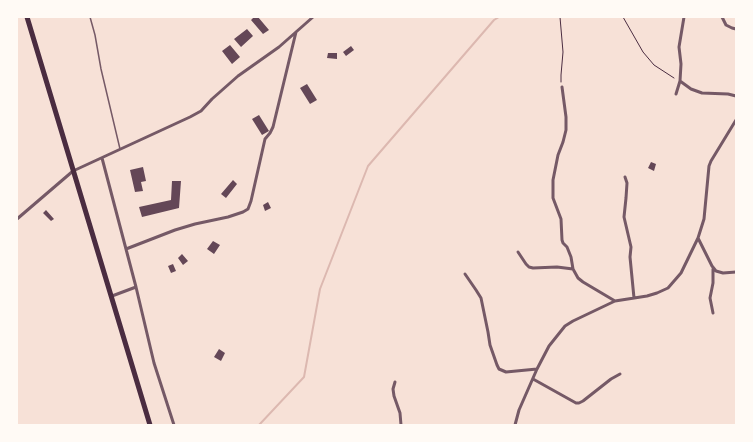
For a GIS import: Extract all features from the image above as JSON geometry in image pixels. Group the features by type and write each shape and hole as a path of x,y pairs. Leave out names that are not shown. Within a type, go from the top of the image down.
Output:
{"highway":[{"path":"27,17 150,425"}],"street":[{"path":"17,219 73,171 201,111 238,76 279,47 312,17"},
{"path":"676,94 680,81 680,47 684,17"},
{"path":"722,17 726,25 736,29"},
{"path":"126,249 175,230 236,215 248,208 252,201 265,140 273,127 296,32"},
{"path":"680,81 691,89 702,93 728,94 736,96"},
{"path":"562,87 566,117 566,130 558,155 553,180 552,198 561,219 562,240 570,253 573,269 578,278 615,301"},
{"path":"515,425 519,410 537,368 549,346 566,326 573,321 615,301 647,296 668,288 681,273 698,238 705,214 709,166 736,120"},
{"path":"102,158 136,287 154,363 174,425"},
{"path":"625,177 627,183 624,217 631,247 630,257 634,298"},
{"path":"698,238 713,269 710,298 713,313"},
{"path":"518,252 529,267 557,267 573,269"},
{"path":"713,269 723,273 736,272"},
{"path":"464,274 481,298 490,345 497,365 500,369 506,372 537,368"},
{"path":"112,296 136,287"},
{"path":"533,379 576,403 579,403 584,401 602,385 620,374"},
{"path":"395,382 393,389 400,413 401,425"}],"lane":[{"path":"90,17 120,149"}],"path":[{"path":"560,17 563,52 560,75 562,87"},
{"path":"623,17 643,52 654,65 680,81"}],"building":[{"path":"254,17 258,17 269,30 263,34 251,20"},
{"path":"247,29 253,36 241,47 234,39"},
{"path":"230,45 240,57 232,64 222,51"},
{"path":"351,46 354,50 346,56 343,52"},
{"path":"328,53 337,53 337,59 327,58"},
{"path":"307,84 317,100 310,104 300,88"},
{"path":"259,115 269,131 262,135 252,119"},
{"path":"651,162 656,164 654,171 648,168"},
{"path":"143,167 146,181 141,182 143,191 135,192 130,170"},
{"path":"233,180 237,184 226,198 221,194"},
{"path":"172,181 181,181 179,208 142,217 139,207 171,200"},
{"path":"268,202 271,208 265,211 263,205"},
{"path":"46,210 54,219 51,221 43,213"},
{"path":"213,241 220,245 214,254 207,249"},
{"path":"182,254 188,261 183,265 178,258"},
{"path":"173,264 176,271 171,273 168,266"},
{"path":"219,349 225,353 221,361 214,357"}],"waterway":[{"path":"259,425 304,377 320,289 368,166 494,20 499,17"}]}
